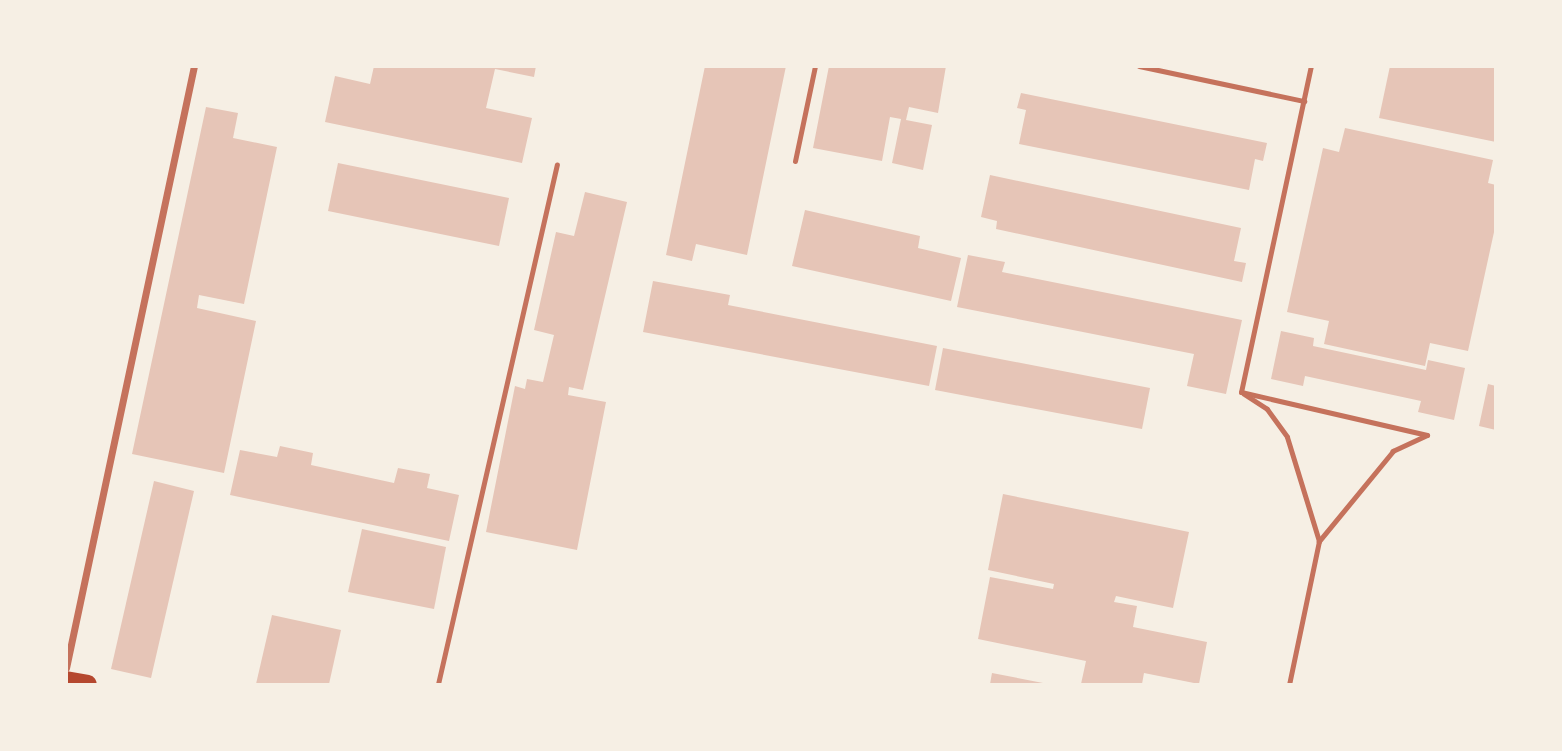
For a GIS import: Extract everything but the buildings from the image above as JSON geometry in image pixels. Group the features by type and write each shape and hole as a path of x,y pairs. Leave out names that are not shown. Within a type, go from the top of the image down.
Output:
{"main road":[{"path":"66,680 88,684"}],"street":[{"path":"66,668 194,66"}],"lane":[{"path":"795,161 815,66"},
{"path":"1139,66 1304,101"},
{"path":"1241,392 1311,66"},
{"path":"438,684 557,164"},
{"path":"1241,392 1427,435 1393,452 1319,541 1289,684"},
{"path":"1241,392 1267,409 1287,437 1319,541"}]}
